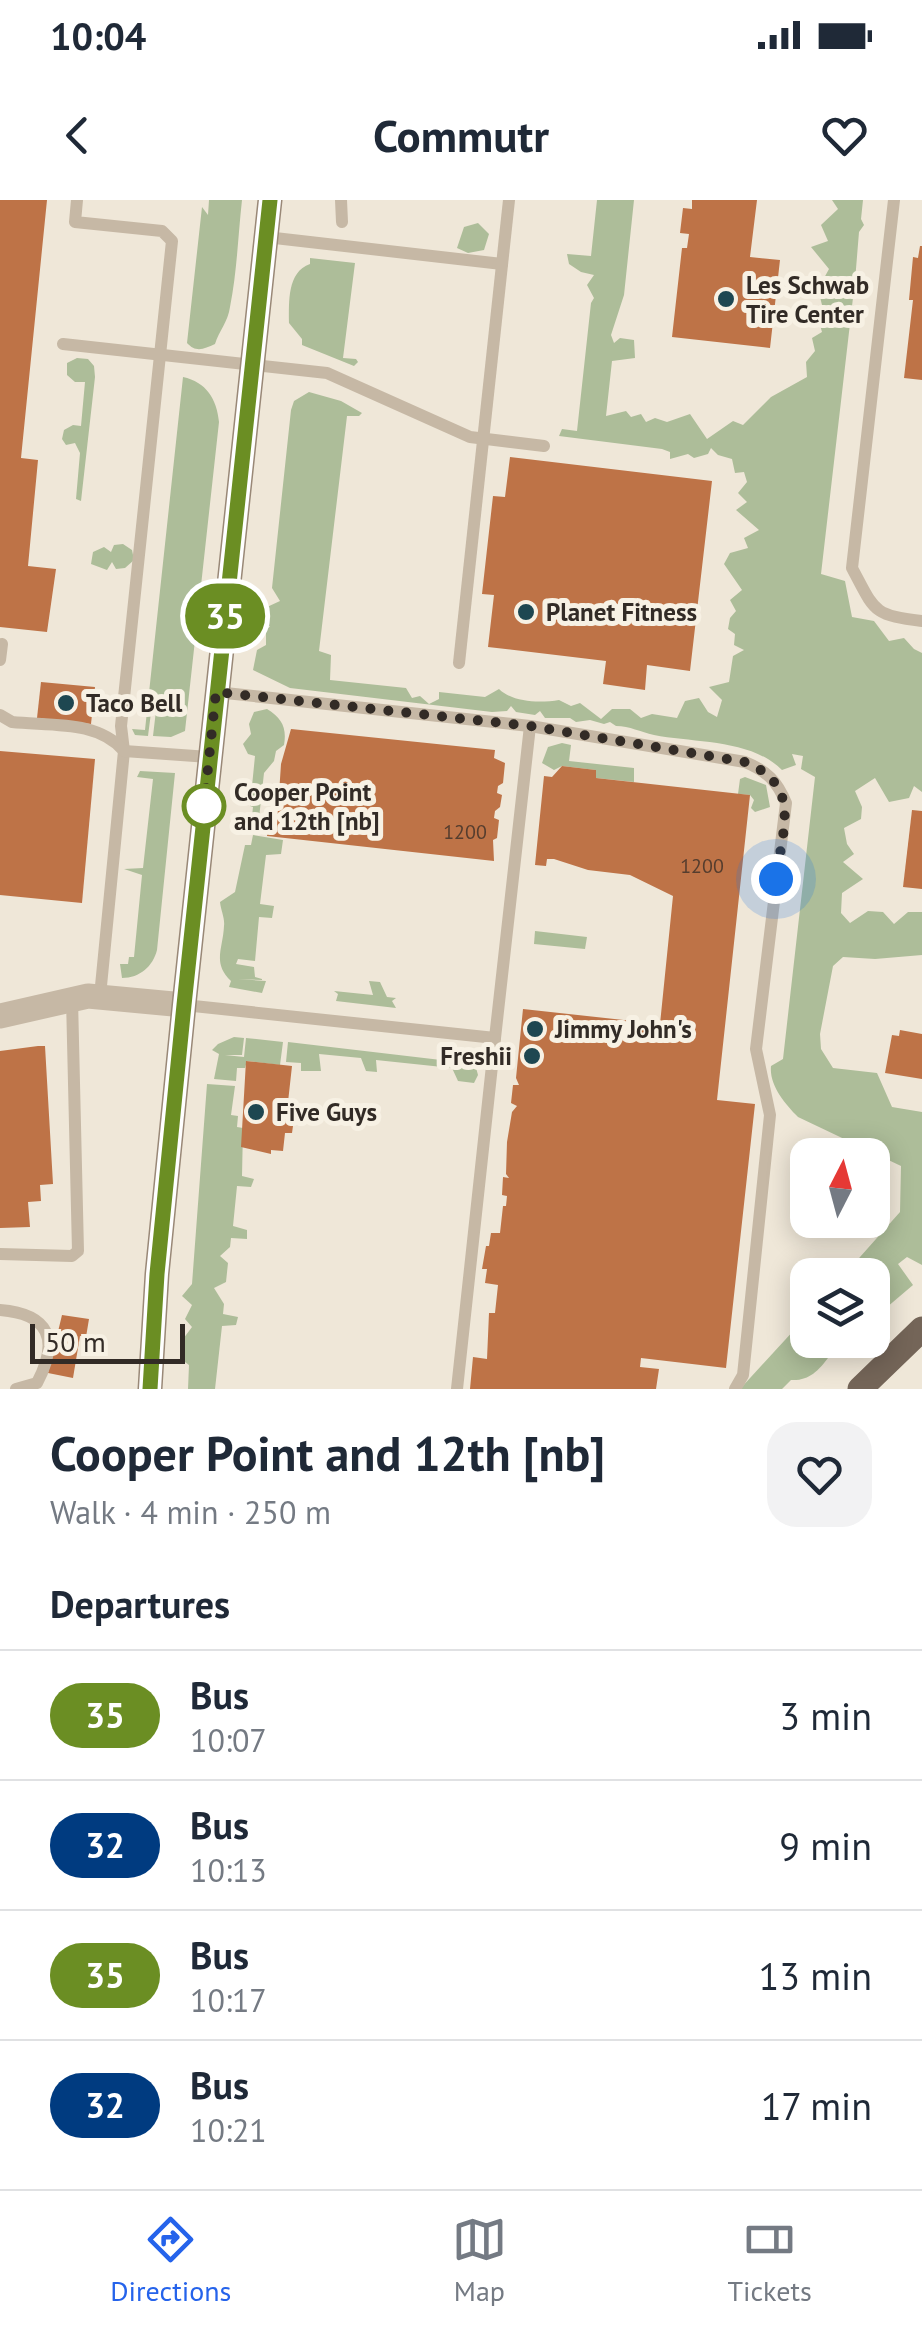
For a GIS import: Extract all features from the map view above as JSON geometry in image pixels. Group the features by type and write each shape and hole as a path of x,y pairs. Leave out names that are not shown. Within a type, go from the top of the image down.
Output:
{"main road":[{"path":"150,1389 157,1274 209,757 270,200"},
{"path":"860,1389 922,1330"}],"street":[{"path":"0,1016 100,996 184,1005"}],"lane":[{"path":"77,200 75,222 162,231 172,240 121,726 124,751 100,996"},
{"path":"341,200 342,222"},
{"path":"459,663 509,200"},
{"path":"894,200 852,568 873,607 888,617 922,621"},
{"path":"266,237 502,264"},
{"path":"63,344 327,373 470,437 544,446"},
{"path":"0,660 2,644"},
{"path":"216,692 530,726 745,762 758,767 778,784 786,803 756,1049 770,1115 743,1375 735,1389"},
{"path":"0,716 12,722 98,730 112,736 124,751 209,757"},
{"path":"457,1389 530,726"},
{"path":"0,1254 72,1256 78,1251 72,999"},
{"path":"184,1005 495,1038"},
{"path":"0,1310 34,1316 45,1327 46,1364 37,1382 16,1389"}],"green space":[{"path":"209,200 242,200 229,312 215,344 197,349 187,343 202,207 208,215"},
{"path":"597,200 634,200 624,295 611,335 614,343 620,338 634,340 635,358 612,361 606,416 626,411 631,417 641,414 646,422 655,418 667,422 690,414 707,439 733,421 743,425 771,397 807,377 806,362 815,351 812,338 822,332 817,315 822,305 818,289 829,269 811,247 828,241 821,225 838,209 832,200 863,200 864,225 859,232 855,281 870,286 867,290 854,289 821,574 845,581 852,617 874,621 889,641 904,638 922,653 922,792 914,786 909,798 889,802 875,778 855,791 862,807 861,819 844,828 854,854 843,862 863,879 842,893 841,913 850,923 868,911 883,912 894,924 908,912 922,912 922,955 843,957 833,966 820,1034 821,1049 833,1068 877,1073 892,1107 922,1112 922,1265 907,1257 898,1264 913,1285 890,1305 890,1258 859,1258 877,1238 890,1238 890,1223 900,1212 901,1166 890,1161 890,1138 842,1138 798,1117 779,1094 771,1073 771,1066 783,1059 815,777 801,769 803,756 792,754 796,765 782,770 739,747 654,735 610,722 545,718 540,711 535,715 516,712 511,706 507,711 492,712 290,688 253,670 257,650 266,645 270,626 256,622 254,608 280,601 272,588 291,410 294,401 309,392 341,401 362,413 347,416 319,651 331,655 330,680 406,688 412,698 420,696 429,704 439,699 439,692 485,697 499,689 528,701 559,700 571,706 580,703 601,719 612,709 630,709 641,718 652,714 677,718 685,701 699,698 708,712 717,717 722,700 709,687 729,682 733,656 744,650 734,645 735,634 728,629 736,611 730,600 742,590 724,564 730,553 748,548 744,538 759,530 736,510 747,502 738,493 747,482 744,472 735,473 732,459 711,448 708,454 694,458 688,454 670,459 670,452 662,449 559,436 562,429 577,431 594,298 587,285 594,275 569,264 567,254 591,256"},
{"path":"478,223 489,234 484,250 468,253 457,248 464,227"},
{"path":"310,258 355,263 343,358 356,359 354,366 302,345 302,339 289,323 293,281 310,264"},
{"path":"77,358 88,359 94,366 95,377 81,501 76,499 80,453 75,443 66,445 62,439 64,430 81,426 85,382 75,382 67,375 67,363"},
{"path":"183,377 209,393 219,422 185,731 171,737 153,736 157,702 153,697 148,736 135,735 132,729 145,730"},
{"path":"123,544 132,550 134,560 125,568 116,569 112,562 107,570 91,564 93,552 104,547 111,552 114,545"},
{"path":"267,709 282,724 285,739 264,773 259,818 252,816 250,806 255,756 248,754 243,744 251,734 249,724 254,712"},
{"path":"571,745 569,761 634,768 634,782 596,778 596,770 562,766 554,770 542,763 548,747"},
{"path":"140,771 175,773 157,950 145,970 122,978 120,964 128,964 129,957 134,957 142,875 124,869 143,868 153,779 137,777"},
{"path":"745,777 766,785 770,807 755,812 750,795 738,794 740,779"},
{"path":"253,835 283,840 281,854 266,855 260,904 274,906 272,918 259,917 255,961 238,959 236,964 254,967 255,977 262,980 238,979 266,981 262,993 229,987 231,981 220,962 224,923 220,902 235,892 245,845 251,845"},
{"path":"535,931 587,937 585,949 534,944"},
{"path":"369,981 380,982 387,997 396,998 392,1001 396,1008 336,1001 338,994 334,991 373,995"},
{"path":"234,1037 244,1038 242,1055 225,1055 244,1057 246,1038 283,1042 280,1065 247,1061 245,1068 237,1068 236,1081 214,1079 219,1054 212,1050"},
{"path":"288,1042 475,1064 478,1075 474,1083 458,1081 452,1068 376,1060 377,1072 366,1071 361,1058 319,1054 321,1071 301,1071 301,1063 286,1062"},
{"path":"207,1084 235,1086 231,1115 238,1116 237,1127 243,1128 242,1176 254,1179 251,1187 237,1186 233,1226 247,1230 247,1239 231,1238 230,1247 220,1256 228,1263 226,1282 214,1288 224,1304 223,1314 238,1317 236,1325 222,1326 215,1389 188,1389 189,1365 181,1359 183,1339 192,1327 185,1319 192,1305 182,1296 192,1284"},
{"path":"790,1335 790,1358 828,1358 808,1377 791,1380 782,1389 740,1389"}],"building":[{"path":"0,200 47,200 21,458 38,460 28,566 56,569 47,632 0,627"},
{"name":"Les Schwab Tire Center","path":"692,200 757,200 750,257 780,260 770,348 672,337 682,248 687,248 689,234 680,233 683,208 692,209"},
{"path":"920,246 922,380 904,378 913,300 909,300 913,257 918,258"},
{"path":"510,457 712,481 690,671 647,665 645,690 603,684 606,661 488,647 494,595 482,594 493,496 505,497"},
{"name":"Taco Bell","path":"41,682 95,687 91,724 37,718"},
{"path":"291,729 495,750 494,758 505,763 503,783 497,793 502,795 500,807 494,818 499,820 497,838 493,840 494,861 267,836 268,823 277,824 281,764"},
{"path":"0,751 95,759 82,903 0,895"},
{"path":"562,766 596,770 596,778 750,795 717,1100 755,1104 726,1368 641,1358 640,1367 659,1369 656,1389 470,1389 473,1357 487,1359 489,1313 495,1313 498,1285 485,1283 487,1269 482,1269 486,1246 491,1233 500,1233 506,1206 503,1177 509,1178 507,1142 512,1112 517,1106 511,1103 513,1085 519,1085 516,1078 523,1009 660,1024 673,896 630,875 588,870 554,859 547,859 546,866 535,865 544,776 552,777"},
{"path":"912,810 922,811 922,889 903,887"},
{"path":"900,1030 922,1034 922,1079 885,1073 892,1035 899,1036"},
{"path":"45,1046 53,1184 40,1185 41,1201 28,1202 30,1227 0,1228 0,1051"},
{"path":"246,1061 292,1066 287,1111 295,1112 292,1133 285,1133 283,1151 271,1150 271,1154 241,1147"},
{"path":"62,1315 89,1319 86,1337 80,1336 73,1378 48,1373"}],"bus line":[{"name":"35","path":"150,1389 157,1274 209,757 270,200"}],"place":[{"name":"Les Schwab Tire Center","path":"726,299"},
{"name":"Planet Fitness","path":"526,612"},
{"name":"Taco Bell","path":"66,703"},
{"name":"Cooper Point and 12th [nb]","path":"204,806"},
{"name":"Jimmy John's","path":"535,1029"},
{"name":"Freshii","path":"532,1056"},
{"name":"Five Guys","path":"256,1112"}],"route":[{"path":"204,806 216,692 530,726 758,767 778,784 786,803 776,879"}]}
